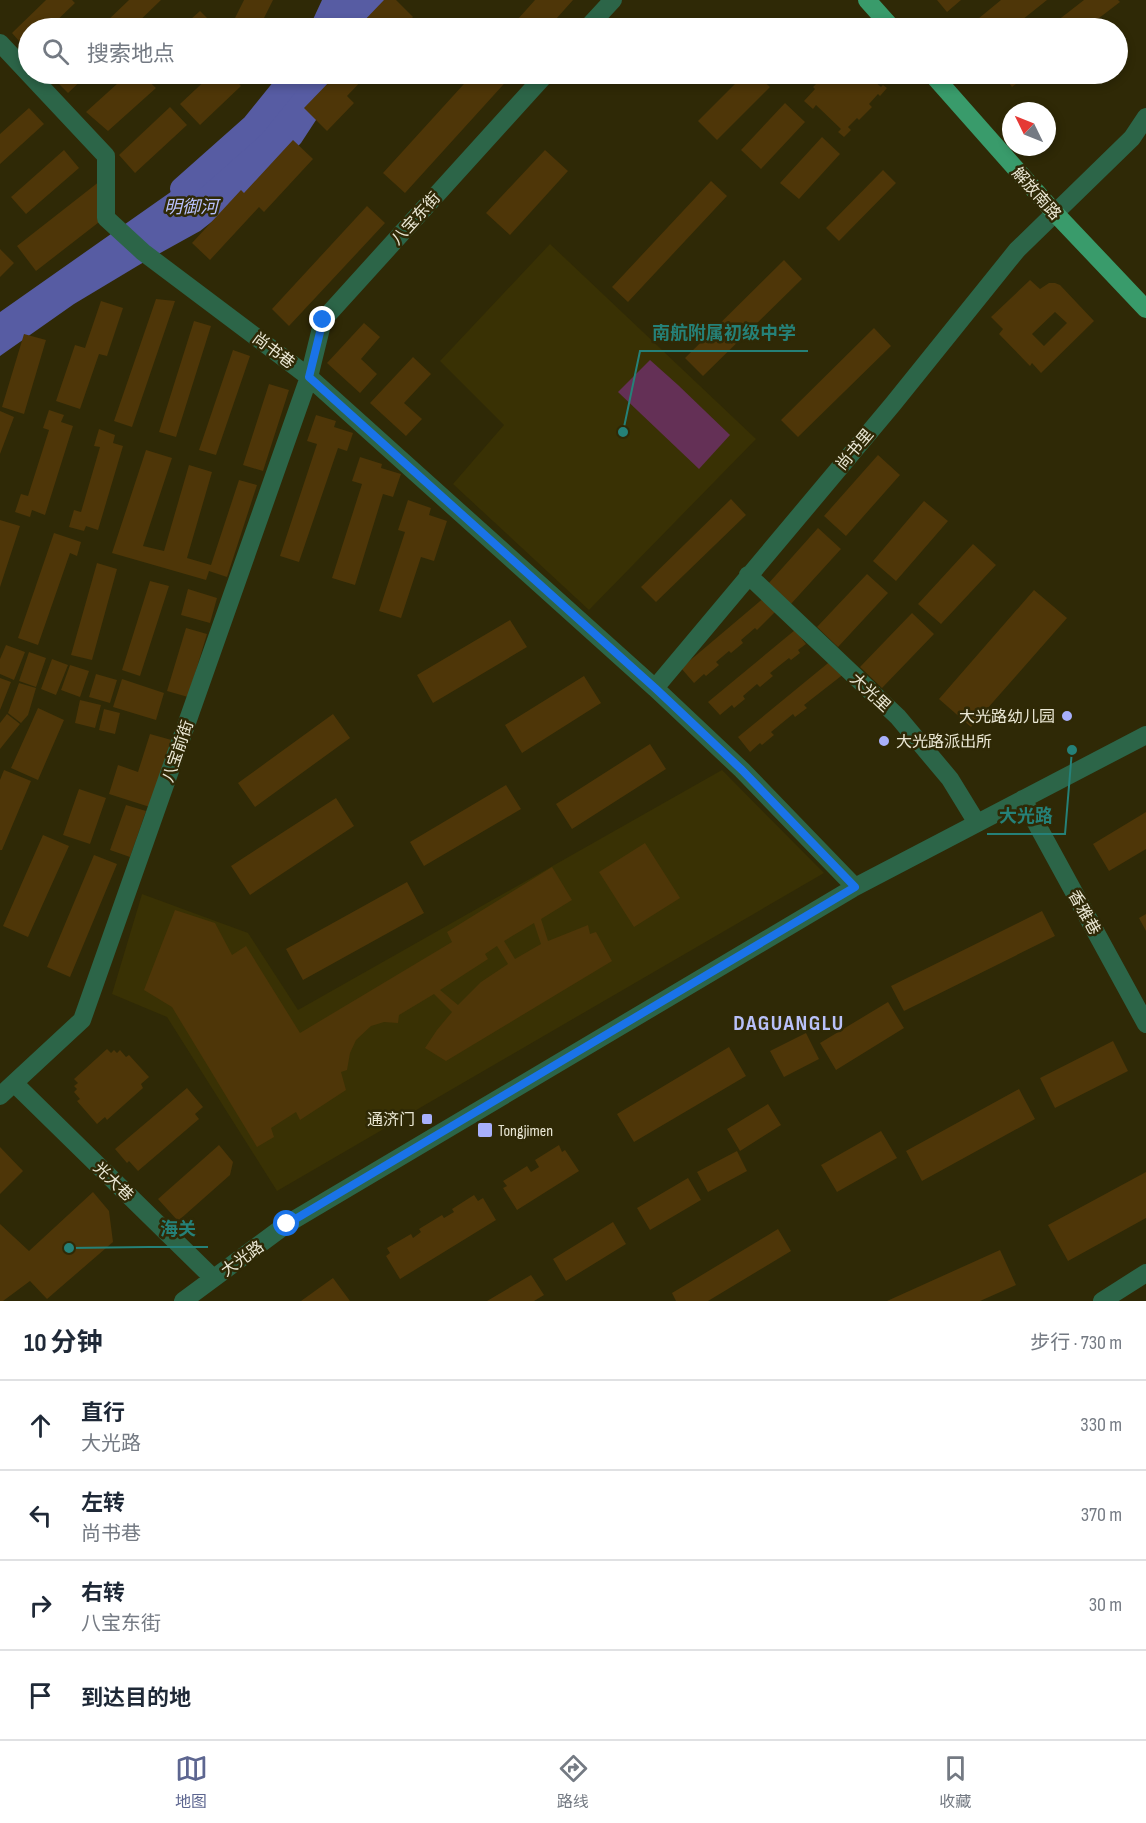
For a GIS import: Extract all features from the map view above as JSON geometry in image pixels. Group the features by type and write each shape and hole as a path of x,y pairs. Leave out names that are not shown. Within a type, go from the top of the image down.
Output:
{"street":[{"path":"596,18 613,0"},
{"path":"867,0 883,18"},
{"name":"尚书巷","path":"0,43 18,62"},
{"name":"尚书巷","path":"38,84 106,156 106,218 143,252 309,377 655,688 742,770 855,887"},
{"name":"八宝东街","path":"309,377 323,320 537,84"},
{"name":"解放南路","path":"941,84 1054,213 1146,309"},
{"name":"尚书里","path":"655,688 1017,250 1132,138 1146,117"},
{"name":"八宝前街","path":"0,1096 82,1020 309,377"},
{"name":"大光里","path":"748,575 897,717 950,779 977,824"},
{"name":"大光路","path":"183,1301 287,1224 855,887 1146,735"},
{"name":"香雅巷","path":"1023,799 1146,1024"},
{"name":"光大巷","path":"14,1083 213,1278"},
{"path":"1102,1301 1146,1273"}],"shaded area":[{"path":"550,244 756,439 589,610 453,484 504,425 440,361"},
{"path":"650,360 730,435 699,469 618,392"},
{"path":"722,770 824,873 277,1191 167,1017 112,994 142,894 248,933 298,1010"}],"water":[{"path":"322,0 387,0 376,18 314,18"},
{"name":"明御河","path":"339,84 301,143 270,176 200,231 74,304 0,356 0,312 239,144 264,120 288,85"}],"building":[{"path":"46,0 72,0 75,3 59,18 27,18"},
{"path":"129,0 161,0 142,18 110,18"},
{"path":"244,0 273,0 264,18 235,18"},
{"path":"384,0 396,0 413,17 412,18 367,18"},
{"path":"535,0 573,0 557,18 519,18"},
{"path":"937,0 961,0 947,12"},
{"path":"1001,0 1047,0 1024,18 979,18"},
{"path":"1084,0 1118,0 1120,2 1099,18 1061,18"},
{"path":"200,11 207,18 192,18"},
{"path":"18,27 18,40 12,33"},
{"path":"59,84 77,84 68,93"},
{"path":"117,84 152,84 156,88 108,131 86,112"},
{"path":"201,84 239,84 241,86 200,125 180,104"},
{"path":"327,84 358,84 347,96 354,103 327,131 304,108"},
{"path":"464,84 504,84 405,193 383,173"},
{"path":"735,84 767,84 770,87 717,140 698,121"},
{"path":"816,84 878,84 887,88 869,104 872,107 859,120 857,118 848,127 851,130 844,137 838,132 841,129 816,105 813,109 804,101 815,89 813,87"},
{"path":"785,103 805,122 761,169 741,150"},
{"path":"170,107 187,125 135,173 119,155"},
{"path":"29,108 44,124 0,164 0,134"},
{"path":"822,137 840,154 799,199 780,183"},
{"path":"293,140 313,159 264,212 259,207 210,260 192,243 241,190 244,193"},
{"path":"64,150 79,168 26,214 11,197"},
{"path":"545,150 568,171 510,235 486,213"},
{"path":"883,170 896,183 839,241 826,228"},
{"path":"100,181 103,219 36,271 17,246"},
{"path":"711,181 727,196 628,302 612,287"},
{"path":"367,206 385,223 289,326 272,309"},
{"path":"0,249 14,263 0,277"},
{"path":"784,260 802,279 703,376 685,358"},
{"path":"1030,280 1040,289 1049,283 1060,285 1094,321 1041,373 1032,363 1030,366 999,334 1003,329 991,317","holes":["1055,312 1067,323 1044,346 1032,334"]},
{"path":"156,299 175,301 132,427 114,421"},
{"path":"101,301 123,308 107,356 99,354 80,409 56,401 75,345 85,348"},
{"path":"194,321 211,326 176,437 159,432"},
{"path":"364,323 380,337 361,359 377,374 360,393 327,363"},
{"path":"874,328 891,346 798,437 781,420"},
{"path":"24,334 46,340 24,414 2,407"},
{"path":"233,350 250,356 216,455 199,450"},
{"path":"413,357 431,374 404,403 422,419 406,436 370,403"},
{"path":"269,384 289,390 263,471 243,465"},
{"path":"49,410 64,415 61,422 73,426 45,515 32,510 30,517 15,512 21,494 28,496 49,430 43,428"},
{"path":"0,411 14,417 0,454"},
{"path":"316,415 336,421 334,427 353,433 347,451 338,448 299,562 280,556 317,444 307,441"},
{"path":"99,429 115,435 113,443 123,446 98,530 86,526 84,531 69,527 74,510 81,512 100,447 94,446"},
{"path":"146,450 172,458 143,546 164,551 189,465 212,472 187,558 211,565 239,480 257,485 227,577 209,571 206,580 112,553"},
{"path":"878,455 900,475 846,536 824,516"},
{"path":"360,457 382,464 381,468 401,474 393,497 383,494 355,585 332,578 362,484 352,481"},
{"path":"731,499 746,515 656,602 641,587"},
{"path":"408,500 431,508 429,515 447,521 434,561 421,557 401,618 379,611 405,532 398,530"},
{"path":"924,501 948,521 896,581 873,561"},
{"path":"0,520 20,526 0,587"},
{"path":"818,528 841,549 790,605 768,584"},
{"path":"54,533 81,542 77,556 70,553 38,645 18,638"},
{"path":"973,544 996,565 941,624 918,604"},
{"path":"97,563 117,569 92,660 71,655"},
{"path":"867,574 888,593 838,647 817,627"},
{"path":"150,581 169,586 140,676 122,670"},
{"path":"188,589 217,598 210,623 181,615"},
{"path":"1034,590 1067,618 971,727 939,699"},
{"path":"766,596 777,610 757,630 755,628 741,640 743,643 716,662 719,665 694,683 681,668"},
{"path":"912,613 934,634 882,688 860,667"},
{"path":"510,620 527,647 433,703 417,675"},
{"path":"186,628 207,634 188,697 167,691"},
{"path":"795,630 806,644 798,650 800,653 791,660 789,658 770,673 773,676 760,687 757,684 743,696 745,699 734,708 732,705 720,715 708,702"},
{"path":"6,645 25,652 14,680 0,674 0,659"},
{"path":"29,652 46,658 36,687 19,681"},
{"path":"52,659 68,665 56,695 41,689"},
{"path":"833,659 845,673 804,705 807,708 795,717 793,714 771,732 774,735 750,752 738,737"},
{"path":"70,665 89,671 80,697 61,690"},
{"path":"96,674 117,680 110,703 89,697"},
{"path":"584,676 601,703 522,753 505,725"},
{"path":"0,678 11,682 0,710"},
{"path":"122,679 164,693 156,720 113,707"},
{"path":"19,683 36,688 28,715 21,723 8,713"},
{"path":"80,700 101,705 95,728 75,723"},
{"path":"38,708 64,720 38,780 11,768"},
{"path":"104,709 120,713 115,734 99,730"},
{"path":"7,714 20,724 0,749 0,723"},
{"path":"333,714 350,738 255,807 238,783"},
{"path":"150,734 175,741 153,808 109,794 118,765 138,772"},
{"path":"650,744 666,769 572,829 556,804"},
{"path":"4,770 31,781 2,850 0,850 0,780"},
{"path":"506,785 521,809 424,866 410,842"},
{"path":"79,789 106,798 90,844 63,835"},
{"path":"336,798 354,826 250,895 231,866"},
{"path":"126,805 146,811 130,857 110,850"},
{"path":"1146,812 1146,849 1109,871 1093,844"},
{"path":"43,835 69,846 28,937 3,926"},
{"path":"645,843 680,898 634,927 599,872"},
{"path":"94,855 117,864 70,977 47,967"},
{"path":"552,867 572,900 541,919 548,941 588,925 590,934 596,932 612,961 446,1061 425,1048 452,1012 434,994 399,1015 398,1023 384,1022 371,1026 356,1040 350,1053 347,1070 341,1072 346,1090 300,1120 296,1112 271,1128 274,1137 257,1147 172,1007 144,990 175,910 215,923 232,955 246,946 300,1033 452,942 447,932","holes":["534,923 541,944 515,959 504,941","497,946 508,964 481,982 458,1005 440,990 488,959 485,954"]},
{"path":"407,882 424,913 303,980 286,949"},
{"path":"1042,911 1055,936 904,1011 891,986"},
{"path":"1146,914 1146,931 1139,918"},
{"path":"888,1002 904,1028 836,1070 820,1043"},
{"path":"806,1033 819,1059 784,1077 770,1051"},
{"path":"1113,1041 1128,1071 1055,1108 1040,1078"},
{"path":"729,1047 746,1076 634,1142 617,1114"},
{"path":"107,1049 111,1053 114,1050 117,1053 120,1050 126,1057 129,1055 149,1077 141,1084 143,1088 107,1120 105,1117 97,1124 77,1101 80,1099 74,1092 77,1089 74,1086 78,1083 74,1079"},
{"path":"187,1088 203,1107 195,1114 199,1119 138,1171 129,1161 127,1163 115,1149"},
{"path":"1019,1089 1035,1119 922,1181 906,1151"},
{"path":"768,1104 781,1125 740,1151 727,1129"},
{"path":"881,1131 897,1158 837,1192 821,1165"},
{"path":"219,1145 233,1162 230,1175 178,1221 158,1199"},
{"path":"559,1145 562,1152 565,1150 579,1171 517,1210 503,1188 507,1186 503,1181 527,1166 531,1172 539,1167 535,1160"},
{"path":"0,1147 23,1171 0,1194"},
{"path":"737,1151 747,1171 708,1192 697,1172"},
{"path":"1146,1172 1146,1218 1068,1261 1048,1225"},
{"path":"688,1178 701,1200 650,1230 637,1208"},
{"path":"93,1192 109,1211 113,1242 47,1299 30,1281 0,1301 0,1224 29,1251"},
{"path":"474,1195 478,1201 483,1198 496,1220 400,1279 386,1256 390,1253 387,1248 411,1234 413,1238 421,1232 419,1229 442,1215 444,1218 454,1212 452,1209"},
{"path":"613,1222 626,1244 566,1281 553,1259"},
{"path":"778,1229 791,1251 708,1301 676,1301 672,1293"},
{"path":"1000,1250 1016,1285 980,1301 887,1301"},
{"path":"531,1275 544,1295 534,1301 487,1301"},
{"path":"333,1278 350,1301 301,1301"}],"waterway":[{"name":"明御河","path":"182,189 253,126 287,84"}],"place":[{"name":"南航附属初级中学","path":"623,432"},
{"name":"大光路幼儿园","path":"1067,716"},
{"name":"大光路派出所","path":"884,741"},
{"name":"大光路","path":"1072,750"},
{"name":"通济门","path":"427,1119"},
{"name":"Tongjimen","path":"485,1130"},
{"name":"海关","path":"69,1248"}],"district":[{"name":"DAGUANGLU","path":"789,1022"}],"route":[{"path":"287,1224 855,887 742,770 655,688 309,377 323,320"}]}
